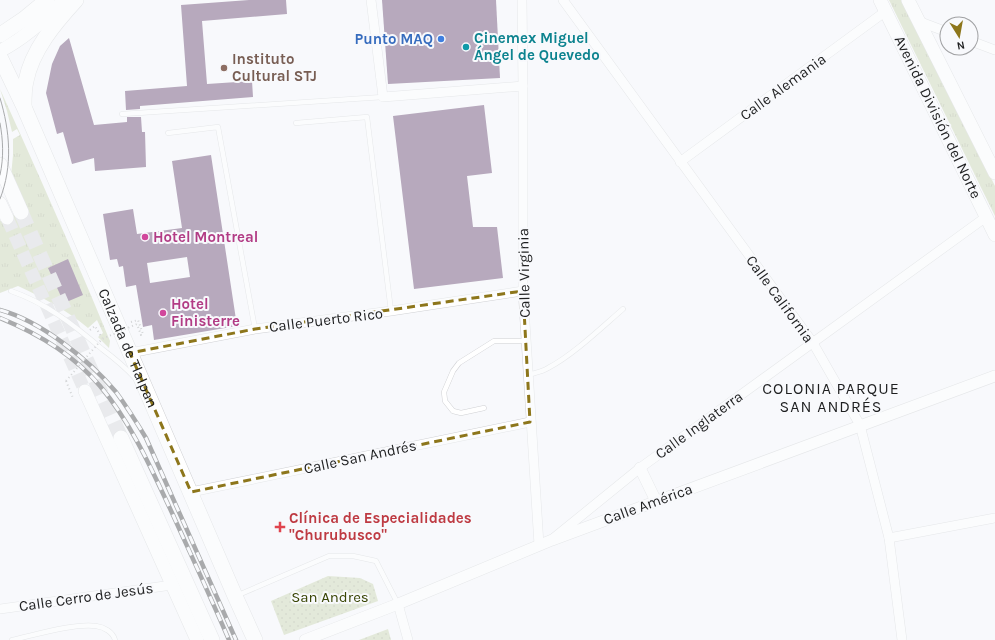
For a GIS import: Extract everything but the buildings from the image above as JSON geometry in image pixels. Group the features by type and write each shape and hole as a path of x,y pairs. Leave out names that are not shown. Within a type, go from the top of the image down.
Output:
{"highway":[{"path":"0,35 24,19 47,0"},
{"path":"24,107 26,81 37,53 68,0"},
{"name":"Calzada de Tlalpan","path":"0,57 24,107 255,640"},
{"path":"0,166 14,215"},
{"path":"121,438 212,640"}],"main road":[{"path":"0,51 28,33 68,0"},
{"name":"Avenida División del Norte","path":"908,0 995,172"},
{"name":"Avenida División del Norte","path":"883,6 995,235"},
{"path":"0,203 14,215"},
{"path":"85,391 172,585 193,636"}],"street":[{"path":"371,0 383,97 523,86"},
{"name":"Calle Virginia","path":"522,0 523,291 530,422 539,545"},
{"name":"Calle California","path":"563,0 813,343 860,425 889,538 902,640"},
{"name":"Calle Alemania","path":"680,162 883,6"},
{"path":"918,21 939,29"},
{"path":"979,44 995,50"},
{"name":"Calle Inglaterra","path":"552,540 640,468 986,217"},
{"name":"Calle Puerto Rico","path":"130,353 255,329 391,311 523,291"},
{"name":"Calle América","path":"305,640 398,604 552,540 995,376"},
{"name":"Calle San Andrés","path":"190,492 530,422"},
{"path":"640,468 656,501"},
{"path":"889,538 995,518"},
{"name":"Calle Cerro de Jesús","path":"0,609 172,585"},
{"path":"398,604 408,640"}],"lane":[{"path":"122,114 383,97"},
{"path":"296,123 368,117 391,311"},
{"path":"168,133 218,127 255,329"},
{"path":"11,291 43,305 82,331 125,368 145,388"},
{"path":"528,375 547,369 555,364 623,309"},
{"path":"484,408 461,413 453,411 445,402 444,392 456,366 494,341 526,341"},
{"path":"235,596 329,556 353,556 376,561 398,604"},
{"path":"12,640 78,626 97,626 108,630 114,636 115,640"}],"path":[{"path":"138,324 144,334 141,335 138,324"},
{"path":"70,392 66,381 102,339 138,324"}],"highlighted area":[{"path":"523,291 530,422 191,492 130,353 255,329"}],"green space":[{"path":"889,0 902,0 995,186 995,216"},
{"path":"0,89 97,309 110,341 109,348 98,337 103,333 97,320 88,328 72,315 54,304 18,286 0,293 0,221 26,209 11,176 13,139 20,135 17,129 12,132"},
{"name":"San Andres","path":"328,576 360,578 373,584 378,601 284,635 271,601"},
{"name":"San Andres","path":"388,629 391,640 359,640"}],"tunnel":[{"path":"21,212 121,438"},
{"path":"7,218 85,391"}],"tram line":[{"path":"0,98 6,123 9,148 7,174 0,199"},
{"path":"0,123 3,149 0,175"}],"railway":[{"path":"0,310 16,315 48,332 92,367 116,392 146,438 236,640"},
{"path":"0,318 41,338 79,364 100,386 122,416 149,464 229,640"}],"place":[{"name":"Punto MAQ","path":"441,39"},
{"name":"Cinemex Miguel Ángel de Quevedo","path":"466,47"},
{"name":"Instituto Cultural STJ","path":"224,68"},
{"name":"Hotel Montreal","path":"145,237"},
{"name":"Hotel Finisterre","path":"163,313"},
{"name":"Clínica de Especialidades \"Churubusco\"","path":"280,527"}],"district":[{"name":"COLONIA PARQUE SAN ANDRÉS","path":"831,397"}]}
